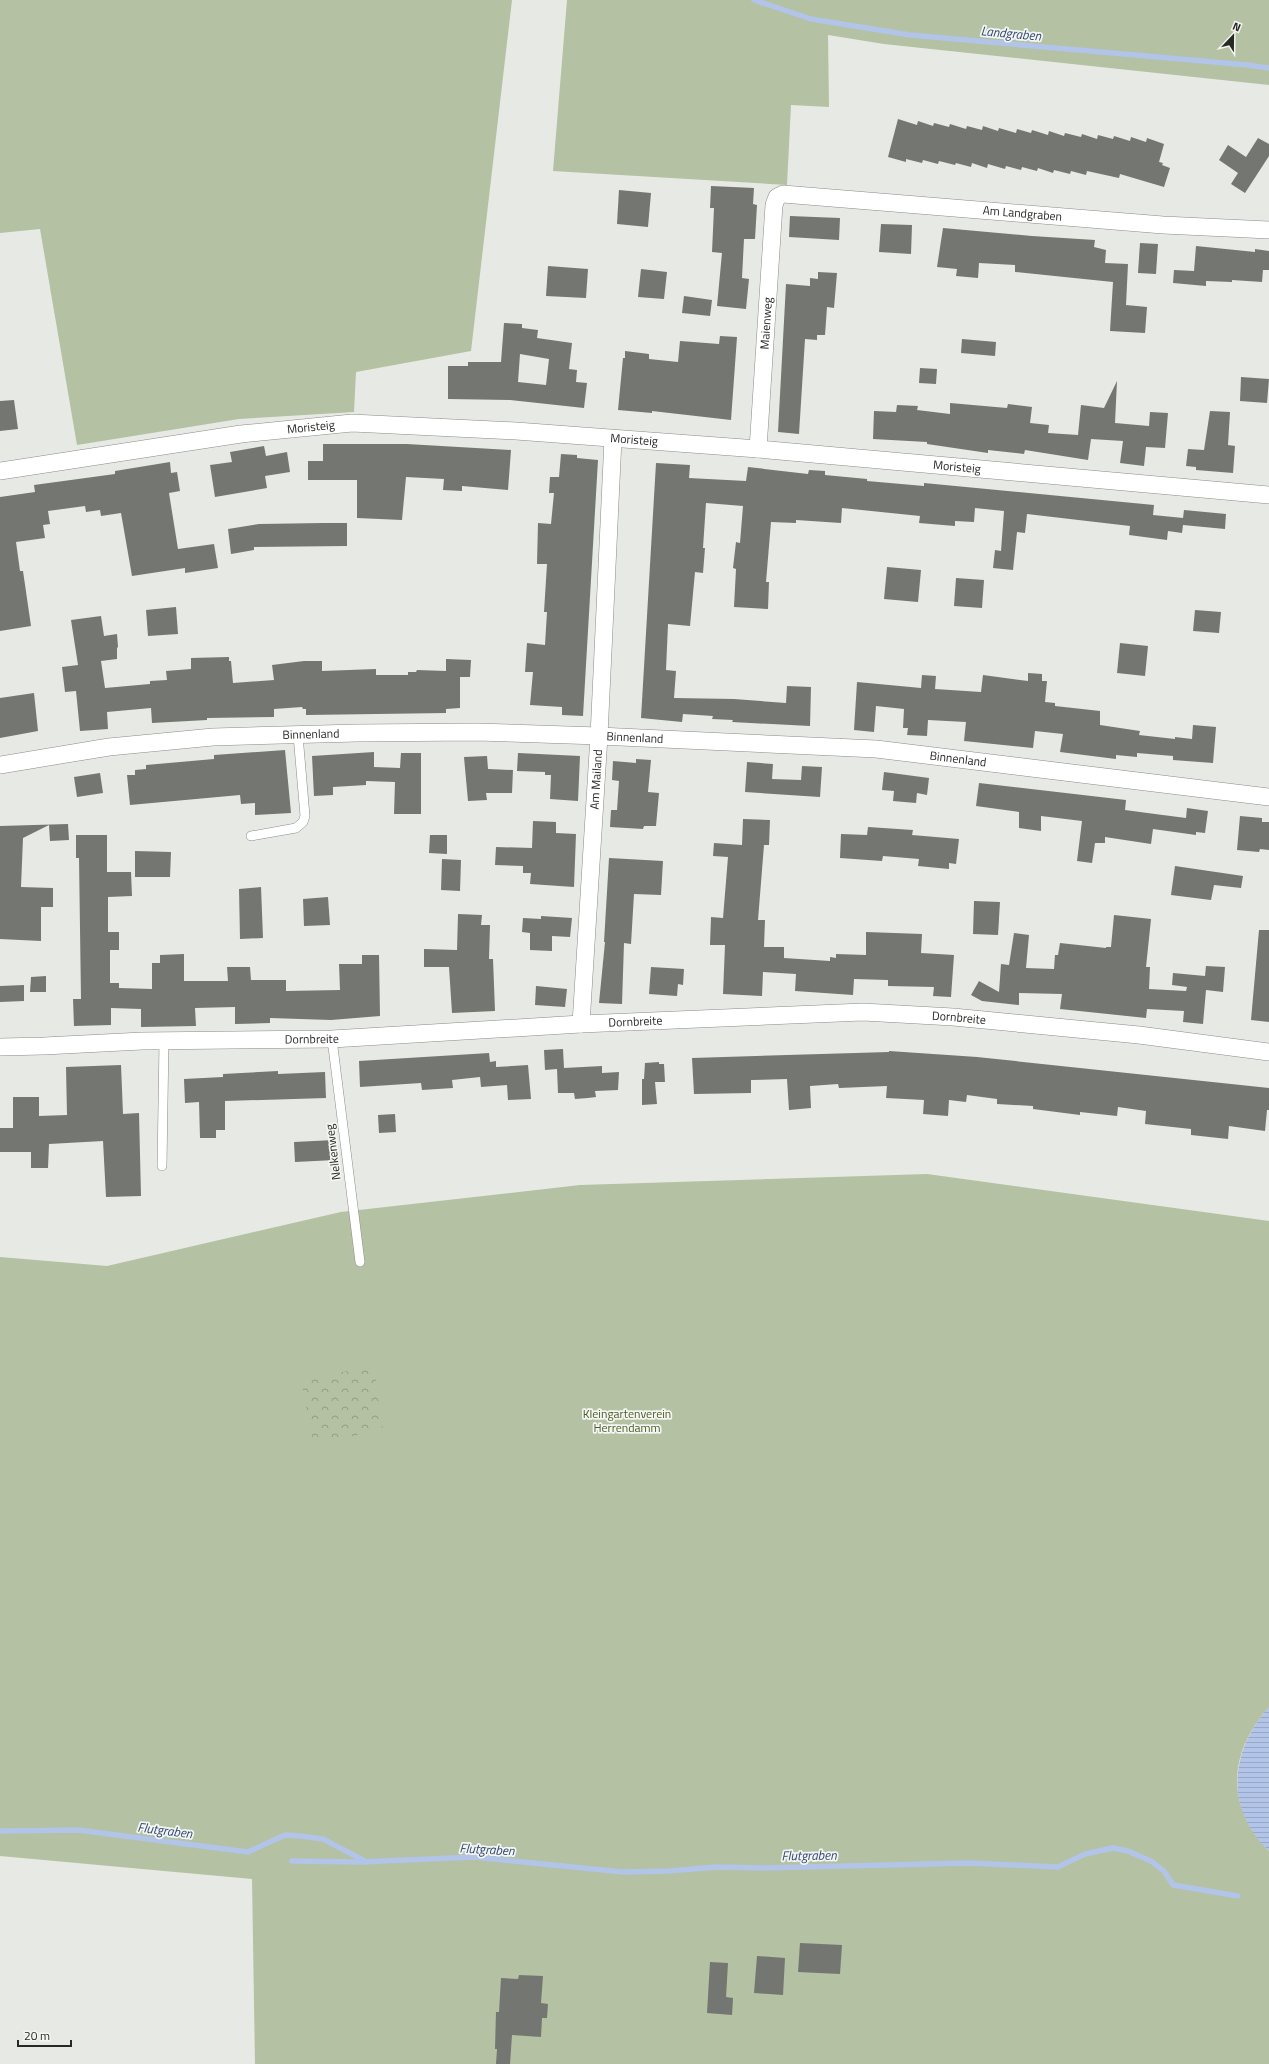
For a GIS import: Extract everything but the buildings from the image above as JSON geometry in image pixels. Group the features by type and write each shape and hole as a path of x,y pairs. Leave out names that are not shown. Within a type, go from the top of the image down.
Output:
{"street":[{"name":"Am Landgraben","path":"776,197 783,194 1163,225 1269,230"},
{"name":"Maienweg","path":"758,449 774,205 776,197"},
{"name":"Moristeig","path":"0,471 241,434 352,423 516,431 758,449 1269,495"},
{"name":"Am Mailand","path":"581,1024 599,736 613,439"},
{"name":"Binnenland","path":"0,765 109,747 213,737 476,732 599,736 876,749 1269,797"},
{"name":"Dornbreite","path":"0,1047 164,1041 332,1039 581,1024 863,1012 953,1017 1132,1034 1269,1052"}],"lane":[{"path":"251,836 296,828 303,822 305,816 298,735"},
{"name":"Nelkenweg","path":"332,1039 360,1262"},
{"path":"162,1166 164,1041"}],"green space":[{"path":"0,0 512,0 471,351 356,372 354,412 239,419 77,445 40,229 0,233"},
{"path":"567,0 1269,0 1269,85 884,44 828,35 829,107 791,105 787,185 553,171"},
{"name":"Kleingartenverein Herrendamm","path":"927,1174 1269,1221 1269,1707 1255,1725 1246,1742 1239,1761 1237,1779 1239,1797 1245,1816 1255,1833 1269,1851 1269,2064 255,2064 252,1879 0,1856 0,1257 107,1266 341,1212 580,1185"},
{"path":"374,1366 383,1430 313,1444 301,1380"}],"water":[{"path":"1269,1707 1269,1851 1254,1835 1245,1817 1239,1798 1238,1779 1240,1760 1246,1742 1256,1724"}],"waterway":[{"name":"Landgraben","path":"754,0 811,19 910,35 1269,68"},
{"name":"Flutgraben","path":"0,1831 78,1830 248,1852 285,1835 300,1836 323,1839 365,1861"},
{"name":"Flutgraben","path":"292,1861 361,1862 474,1857 623,1872 669,1871 717,1867 761,1868 969,1863 1058,1867 1085,1854 1113,1848 1128,1851 1151,1861 1164,1871 1173,1885 1238,1896"}]}
